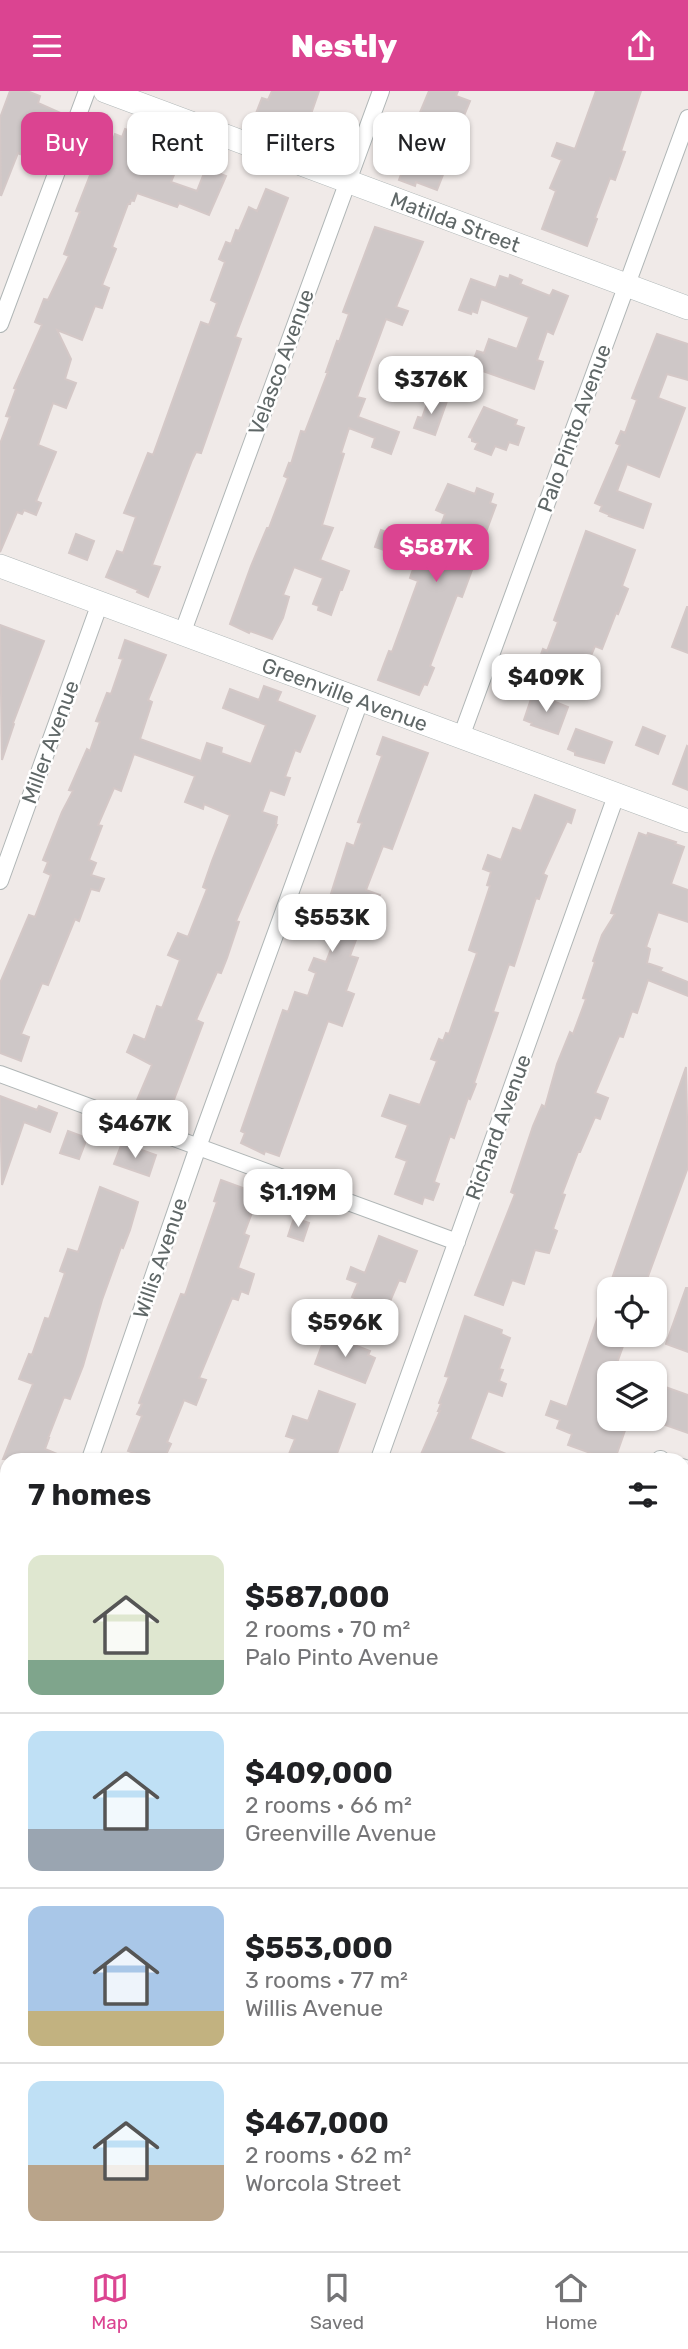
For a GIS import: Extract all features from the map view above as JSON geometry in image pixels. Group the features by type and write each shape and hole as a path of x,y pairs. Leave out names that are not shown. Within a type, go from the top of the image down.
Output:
{"main road":[{"name":"Matilda Street","path":"106,91 688,308"},
{"name":"Greenville Avenue","path":"0,566 688,821"}],"street":[{"path":"0,324 87,91"},
{"name":"Velasco Avenue","path":"182,634 380,91"},
{"name":"Palo Pinto Avenue","path":"461,737 688,118"},
{"name":"Miller Avenue","path":"0,881 100,603"},
{"name":"Willis Avenue","path":"92,1453 198,1147 360,701"},
{"name":"Richard Avenue","path":"381,1453 617,793"},
{"path":"0,1074 457,1242"}],"building":[{"path":"10,91 27,91 40,96 38,103 58,112 21,112 21,151 1,196 0,118"},
{"path":"272,91 319,91 312,112 257,112 262,98 268,100"},
{"path":"429,91 458,91 456,96 470,101 465,112 420,112"},
{"path":"596,91 641,91 621,151 625,152 615,180 610,178 587,246 542,229 556,191 550,188 562,160 552,156 557,143 575,149"},
{"path":"127,130 127,175 174,175 171,182 197,191 203,175 226,176 209,215 179,203 177,207 137,193 134,201 131,200 128,204 112,247 116,249 102,285 109,288 102,308 95,306 82,340 57,330 71,359 65,379 76,383 66,408 53,403 38,445 56,452 36,501 41,503 36,515 24,510 22,514 17,512 0,552 0,444 10,417 6,416 16,389 14,388 42,325 35,322 44,299 48,300 69,256 64,254 90,175 113,175 113,140 115,134 122,137"},
{"path":"401,175 443,175 437,190 416,182 415,186 399,180"},
{"path":"266,189 288,198 235,337 241,339 201,453 196,452 192,460 152,565 160,567 148,597 106,577 117,551 123,553 136,517 124,513 148,453 153,455 201,322 209,325 217,303 211,300 225,262 219,259 226,242 231,244 249,207 257,211"},
{"path":"375,227 423,242 396,307 408,311 402,325 386,319 357,397 365,399 358,417 399,432 391,454 372,447 375,438 349,428 341,453 344,454 322,525 333,528 320,560 349,571 331,615 318,610 319,606 313,604 323,578 294,567 283,595 289,597 283,618 272,639 250,631 249,633 230,624 288,478 284,476 289,463 291,464 301,431 305,432 337,341 339,342 349,314 343,312"},
{"path":"510,275 522,280 520,284 550,296 553,290 568,296 553,334 547,331 537,360 543,362 534,389 471,367 477,351 484,353 489,339 517,349 529,317 481,299 477,313 459,310 471,279 496,288 500,276 509,279"},
{"path":"657,334 688,344 688,380 667,374 658,398 685,408 659,477 627,464 617,491 651,504 643,528 609,516 600,511 602,506 595,503 620,445 616,443 621,431 625,433 637,400 632,398"},
{"path":"430,395 447,401 435,435 414,428 418,417 422,418"},
{"path":"484,407 517,420 515,425 524,428 518,445 509,442 506,450 495,446 491,455 475,449 478,443 469,437"},
{"path":"448,484 475,494 477,488 493,494 490,503 496,505 462,597 457,595 444,629 430,666 434,668 427,685 424,684 419,695 378,680 389,651 392,652 418,581 410,578 416,561 375,547 381,530 407,539 405,544 431,554 445,514 436,510"},
{"path":"586,531 635,550 622,586 628,589 618,614 616,613 602,649 595,646 581,680 538,663 543,649 547,651 558,622 554,620"},
{"path":"76,534 94,541 87,560 69,553"},
{"path":"688,607 688,653 672,647"},
{"path":"0,625 44,641 2,760"},
{"path":"125,640 166,655 148,700 152,702 140,739 201,761 207,743 222,748 221,753 251,764 266,725 223,708 230,689 259,700 264,686 281,692 277,701 315,716 300,752 295,750 285,777 290,778 284,795 270,790 262,812 277,817 277,825 236,921 239,922 221,973 217,972 196,1020 203,1023 167,1118 135,1105 152,1065 127,1052 134,1035 145,1040 157,1006 162,1008 180,960 168,955 178,933 188,937 207,889 203,887 230,815 204,804 203,809 185,802 195,776 134,754 121,791 114,788 98,825 102,826 89,860 96,863 91,875 104,879 99,891 91,889 79,921 75,919 48,985 42,983 21,1034 29,1037 21,1061 0,1053 0,983 29,915 35,917 51,875 44,872 48,862 43,860 73,791 69,790 87,749 90,751 100,722 96,721 107,693 111,694 123,659 119,658"},
{"path":"533,693 568,707 558,734 524,720"},
{"path":"643,727 665,736 658,754 636,745"},
{"path":"576,729 612,742 604,763 575,755 575,752 568,749"},
{"path":"383,737 428,753 392,849 383,846 366,890 380,895 372,915 366,913 350,956 358,958 346,991 354,994 342,1026 328,1021 279,1156 265,1151 264,1154 241,1143 245,1133 241,1131 283,1010 288,1012 295,992 308,996 316,973 309,970 314,958 326,962 336,936 333,935 344,905 330,897 347,843 354,846 362,823 358,822 382,756 377,754"},
{"path":"688,747 688,790 673,784"},
{"path":"535,795 575,810 571,823 567,821 543,874 547,876 539,899 536,898 514,966 509,964 493,1012 498,1013 474,1083 476,1084 470,1099 468,1098 454,1138 450,1136 434,1182 439,1184 433,1200 424,1197 422,1204 395,1194 407,1161 396,1157 408,1125 382,1116 390,1095 420,1105 437,1061 431,1059 439,1039 443,1041 446,1033 449,1034 477,953 469,950 490,886 487,885 491,872 483,869 488,855 501,860 513,828 521,831"},
{"path":"639,833 647,836 648,833 684,847 671,884 688,890 688,922 658,912 646,947 650,949 647,963 688,982 688,996 648,980 637,1013 632,1011 623,1037 619,1036 595,1093 608,1098 600,1119 595,1117 578,1152 562,1194 565,1195 553,1229 557,1231 549,1253 535,1250 524,1284 512,1280 503,1305 475,1295 515,1194 511,1192 533,1126 542,1105 545,1107 557,1064 570,1032 573,1034 586,999 583,998 595,962 593,961 602,935 615,914 611,913"},
{"path":"686,1067 688,1167 648,1277 613,1277"},
{"path":"0,1096 37,1110 39,1106 57,1113 50,1132 24,1122 2,1185"},
{"path":"68,1131 87,1138 79,1159 60,1153"},
{"path":"122,1143 156,1155 149,1176 114,1164"},
{"path":"221,1180 259,1194 244,1234 249,1236 238,1268 254,1274 248,1294 241,1291 238,1300 232,1298 199,1378 206,1380 196,1405 184,1400 167,1442 171,1444 167,1453 134,1453 128,1451 142,1416 137,1414 142,1404 139,1403 181,1294 185,1295 217,1202 214,1201"},
{"path":"100,1187 138,1202 130,1230 102,1300 83,1366 70,1399 64,1397 48,1438 45,1449 55,1453 5,1453 33,1384 19,1379 29,1354 32,1355 45,1318 49,1319 65,1273 60,1271 68,1249 78,1252"},
{"path":"294,1218 309,1223 303,1241 288,1236"},
{"path":"379,1236 417,1251 405,1282 399,1280 386,1311 352,1297 358,1283 347,1279 351,1267 365,1273"},
{"path":"688,1288 688,1352 667,1344"},
{"path":"465,1316 502,1330 501,1334 510,1338 499,1369 503,1370 499,1381 506,1384 502,1396 488,1391 470,1439 504,1453 422,1453 440,1411 439,1403 449,1377 445,1376"},
{"path":"597,1319 597,1347 623,1347 618,1361 597,1361 597,1431 625,1431 617,1453 590,1453 568,1445 572,1434 557,1428 560,1420 546,1415 551,1401 567,1407"},
{"path":"326,1334 370,1351 368,1355 375,1358 365,1383 315,1364"},
{"path":"667,1388 688,1395 688,1433 667,1426"},
{"path":"319,1391 355,1404 337,1453 289,1453 295,1439 286,1436 293,1416 308,1421"}]}
